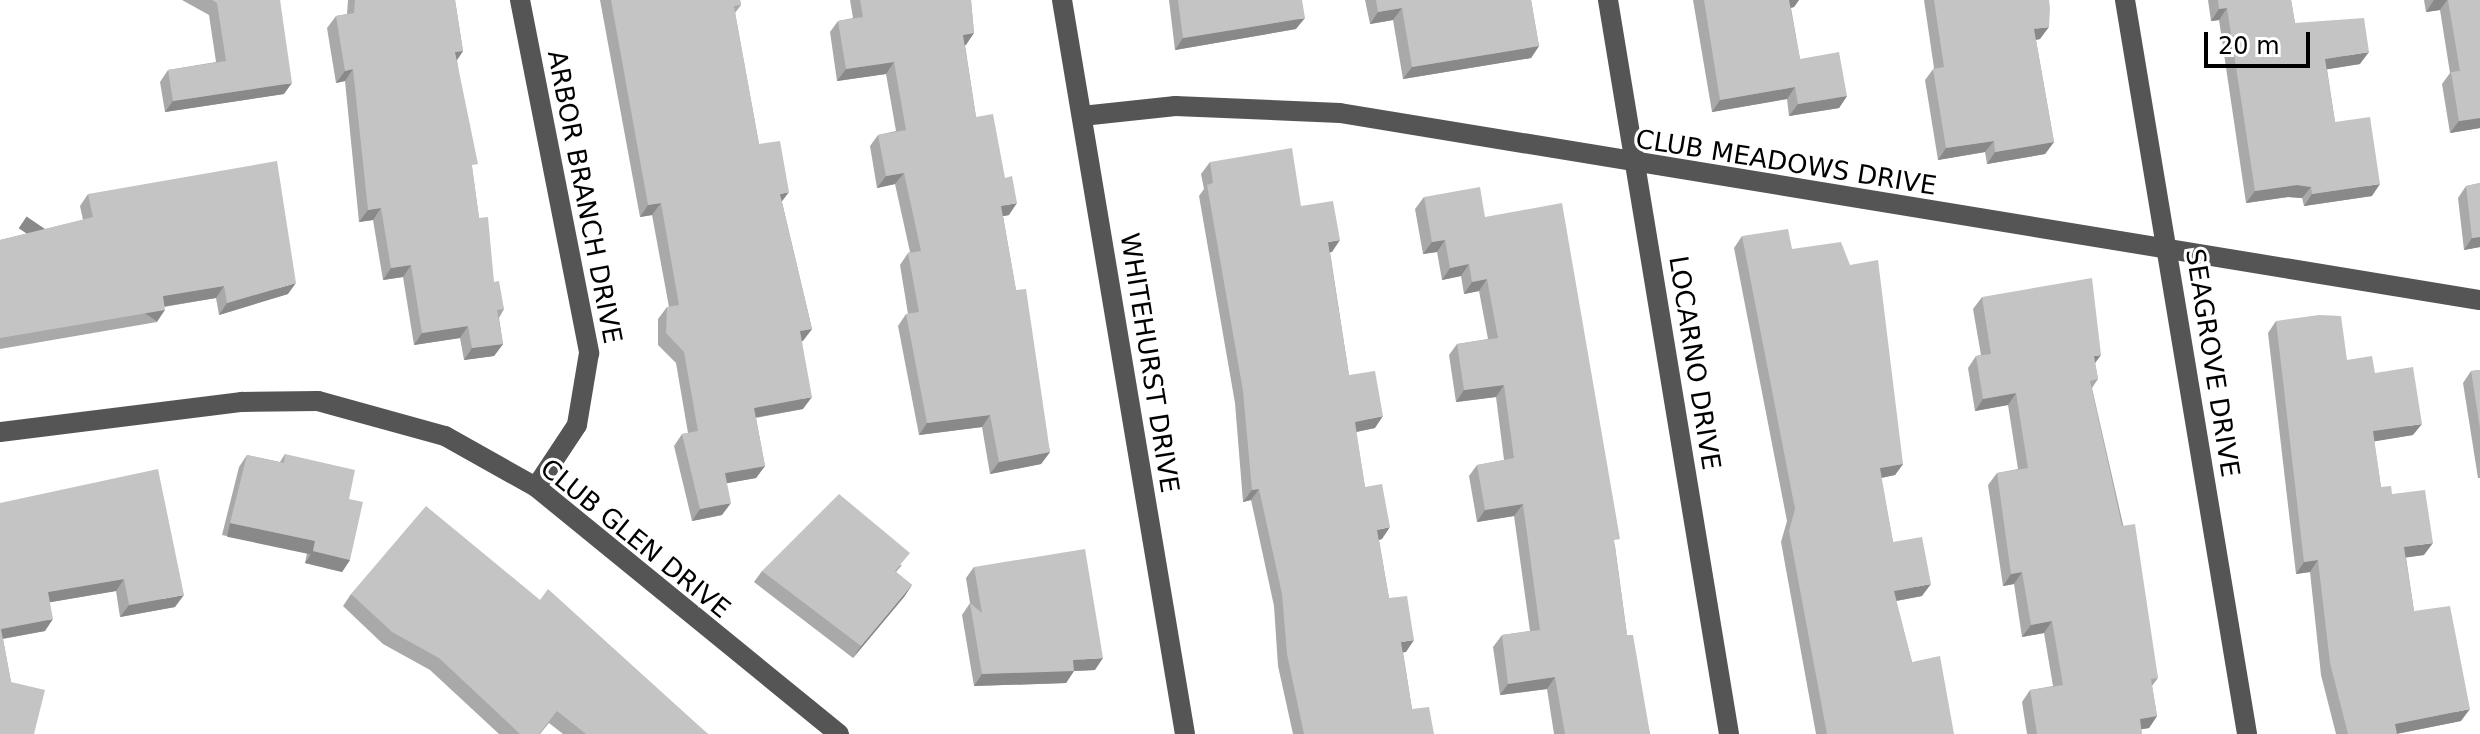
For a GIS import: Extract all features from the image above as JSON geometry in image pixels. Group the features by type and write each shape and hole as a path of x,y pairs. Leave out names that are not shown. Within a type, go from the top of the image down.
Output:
{"street":[{"name":"ARBOR BRANCH DRIVE","path":"520,0 589,353 577,425 536,487"},
{"name":"WHITEHURST DRIVE","path":"1062,0 1185,734"},
{"name":"LOCARNO DRIVE","path":"1608,0 1729,734"},
{"name":"SEAGROVE DRIVE","path":"2125,0 2247,734"},
{"name":"CLUB MEADOWS DRIVE","path":"1082,116 1175,106 1284,107 2480,300"},
{"name":"CLUB GLEN DRIVE","path":"0,432 242,402 318,401 445,436 536,487 839,734"}],"building":[{"path":"212,0 280,0 292,83 173,101 168,70 226,61 217,3"},
{"path":"355,0 455,0 463,51 455,52 478,164 472,165 479,218 488,217 494,282 499,281 504,309 497,310 503,344 472,348 468,326 422,333 411,265 391,268 381,208 368,210 353,69 345,71 336,16 354,13"},
{"path":"611,0 740,0 741,5 734,6 759,144 780,141 789,192 780,194 812,329 800,331 812,397 754,408 765,466 725,473 731,503 700,509 682,434 698,431 684,352 666,333 667,307 679,305 661,203 648,205"},
{"path":"860,0 971,0 974,33 963,35 976,117 993,114 1005,178 1012,176 1017,203 1001,206 1016,290 1026,289 1050,452 999,462 990,415 927,423 906,314 919,312 908,253 921,251 904,173 886,176 878,135 906,130 894,62 846,69 838,21 863,17"},
{"path":"1178,0 1302,0 1305,18 1183,38"},
{"path":"1376,0 1531,0 1539,46 1412,67 1402,8 1378,12"},
{"path":"1704,0 1789,0 1800,59 1839,52 1847,96 1798,104 1795,87 1720,100"},
{"path":"1934,0 2049,0 2049,27 2034,29 2054,142 1995,152 1994,141 1946,148 1933,69 1944,67"},
{"path":"2218,0 2291,0 2295,23 2364,18 2369,52 2325,59 2335,122 2370,117 2380,184 2312,194 2311,187 2297,185 2255,191 2227,8 2219,9"},
{"path":"2448,0 2480,0 2480,118 2459,121 2451,72 2460,71"},
{"path":"1292,148 1301,206 1333,201 1340,240 1328,242 1349,375 1375,371 1383,416 1355,422 1365,487 1382,484 1390,527 1377,530 1389,598 1407,596 1414,640 1401,642 1412,709 1429,707 1434,734 1304,734 1287,654 1282,594 1259,489 1252,490 1243,391 1207,185 1213,183 1210,162"},
{"path":"277,161 296,283 227,303 224,286 163,296 165,310 0,338 0,240 93,217 88,194"},
{"path":"2480,183 2480,237 2472,238 2466,186"},
{"path":"1480,187 1485,217 1562,203 1620,539 1614,540 1627,635 1633,635 1650,734 1565,734 1555,677 1508,684 1502,635 1540,630 1523,504 1485,510 1477,465 1514,458 1504,385 1464,390 1457,344 1498,338 1487,279 1472,282 1469,264 1450,268 1445,240 1432,242 1424,197"},
{"path":"1788,229 1792,249 1841,242 1850,265 1878,260 1903,464 1880,468 1893,542 1922,537 1931,584 1894,591 1912,662 1940,656 1954,734 1827,734 1789,531 1795,509 1742,236"},
{"path":"2092,278 2101,355 2094,356 2098,379 2090,381 2122,526 2135,524 2158,678 2151,679 2157,716 2140,719 2142,734 2037,734 2030,690 2063,685 2052,621 2031,625 2022,572 2011,574 1997,473 2028,468 2016,393 1983,399 1976,356 1991,354 1982,297"},
{"path":"2319,315 2341,316 2347,360 2372,356 2375,373 2413,367 2422,424 2373,431 2381,487 2391,486 2392,494 2425,490 2433,543 2404,547 2414,611 2450,606 2470,709 2395,724 2397,734 2348,734 2330,663 2318,560 2304,562 2276,321"},
{"path":"2480,370 2480,428 2471,371"},
{"path":"285,454 355,470 349,499 363,502 350,560 313,551 315,541 230,523 247,455 284,463"},
{"path":"158,469 184,595 129,605 124,579 48,592 53,619 1,629 11,682 45,690 34,734 0,734 0,503"},
{"path":"839,494 910,553 895,571 912,585 861,646 762,571"},
{"path":"426,506 540,600 548,589 708,734 586,734 557,711 539,734 520,734 439,658 392,632 351,594"},
{"path":"1085,549 1103,658 1073,660 1074,671 982,674 970,603 982,613 974,567"}]}
